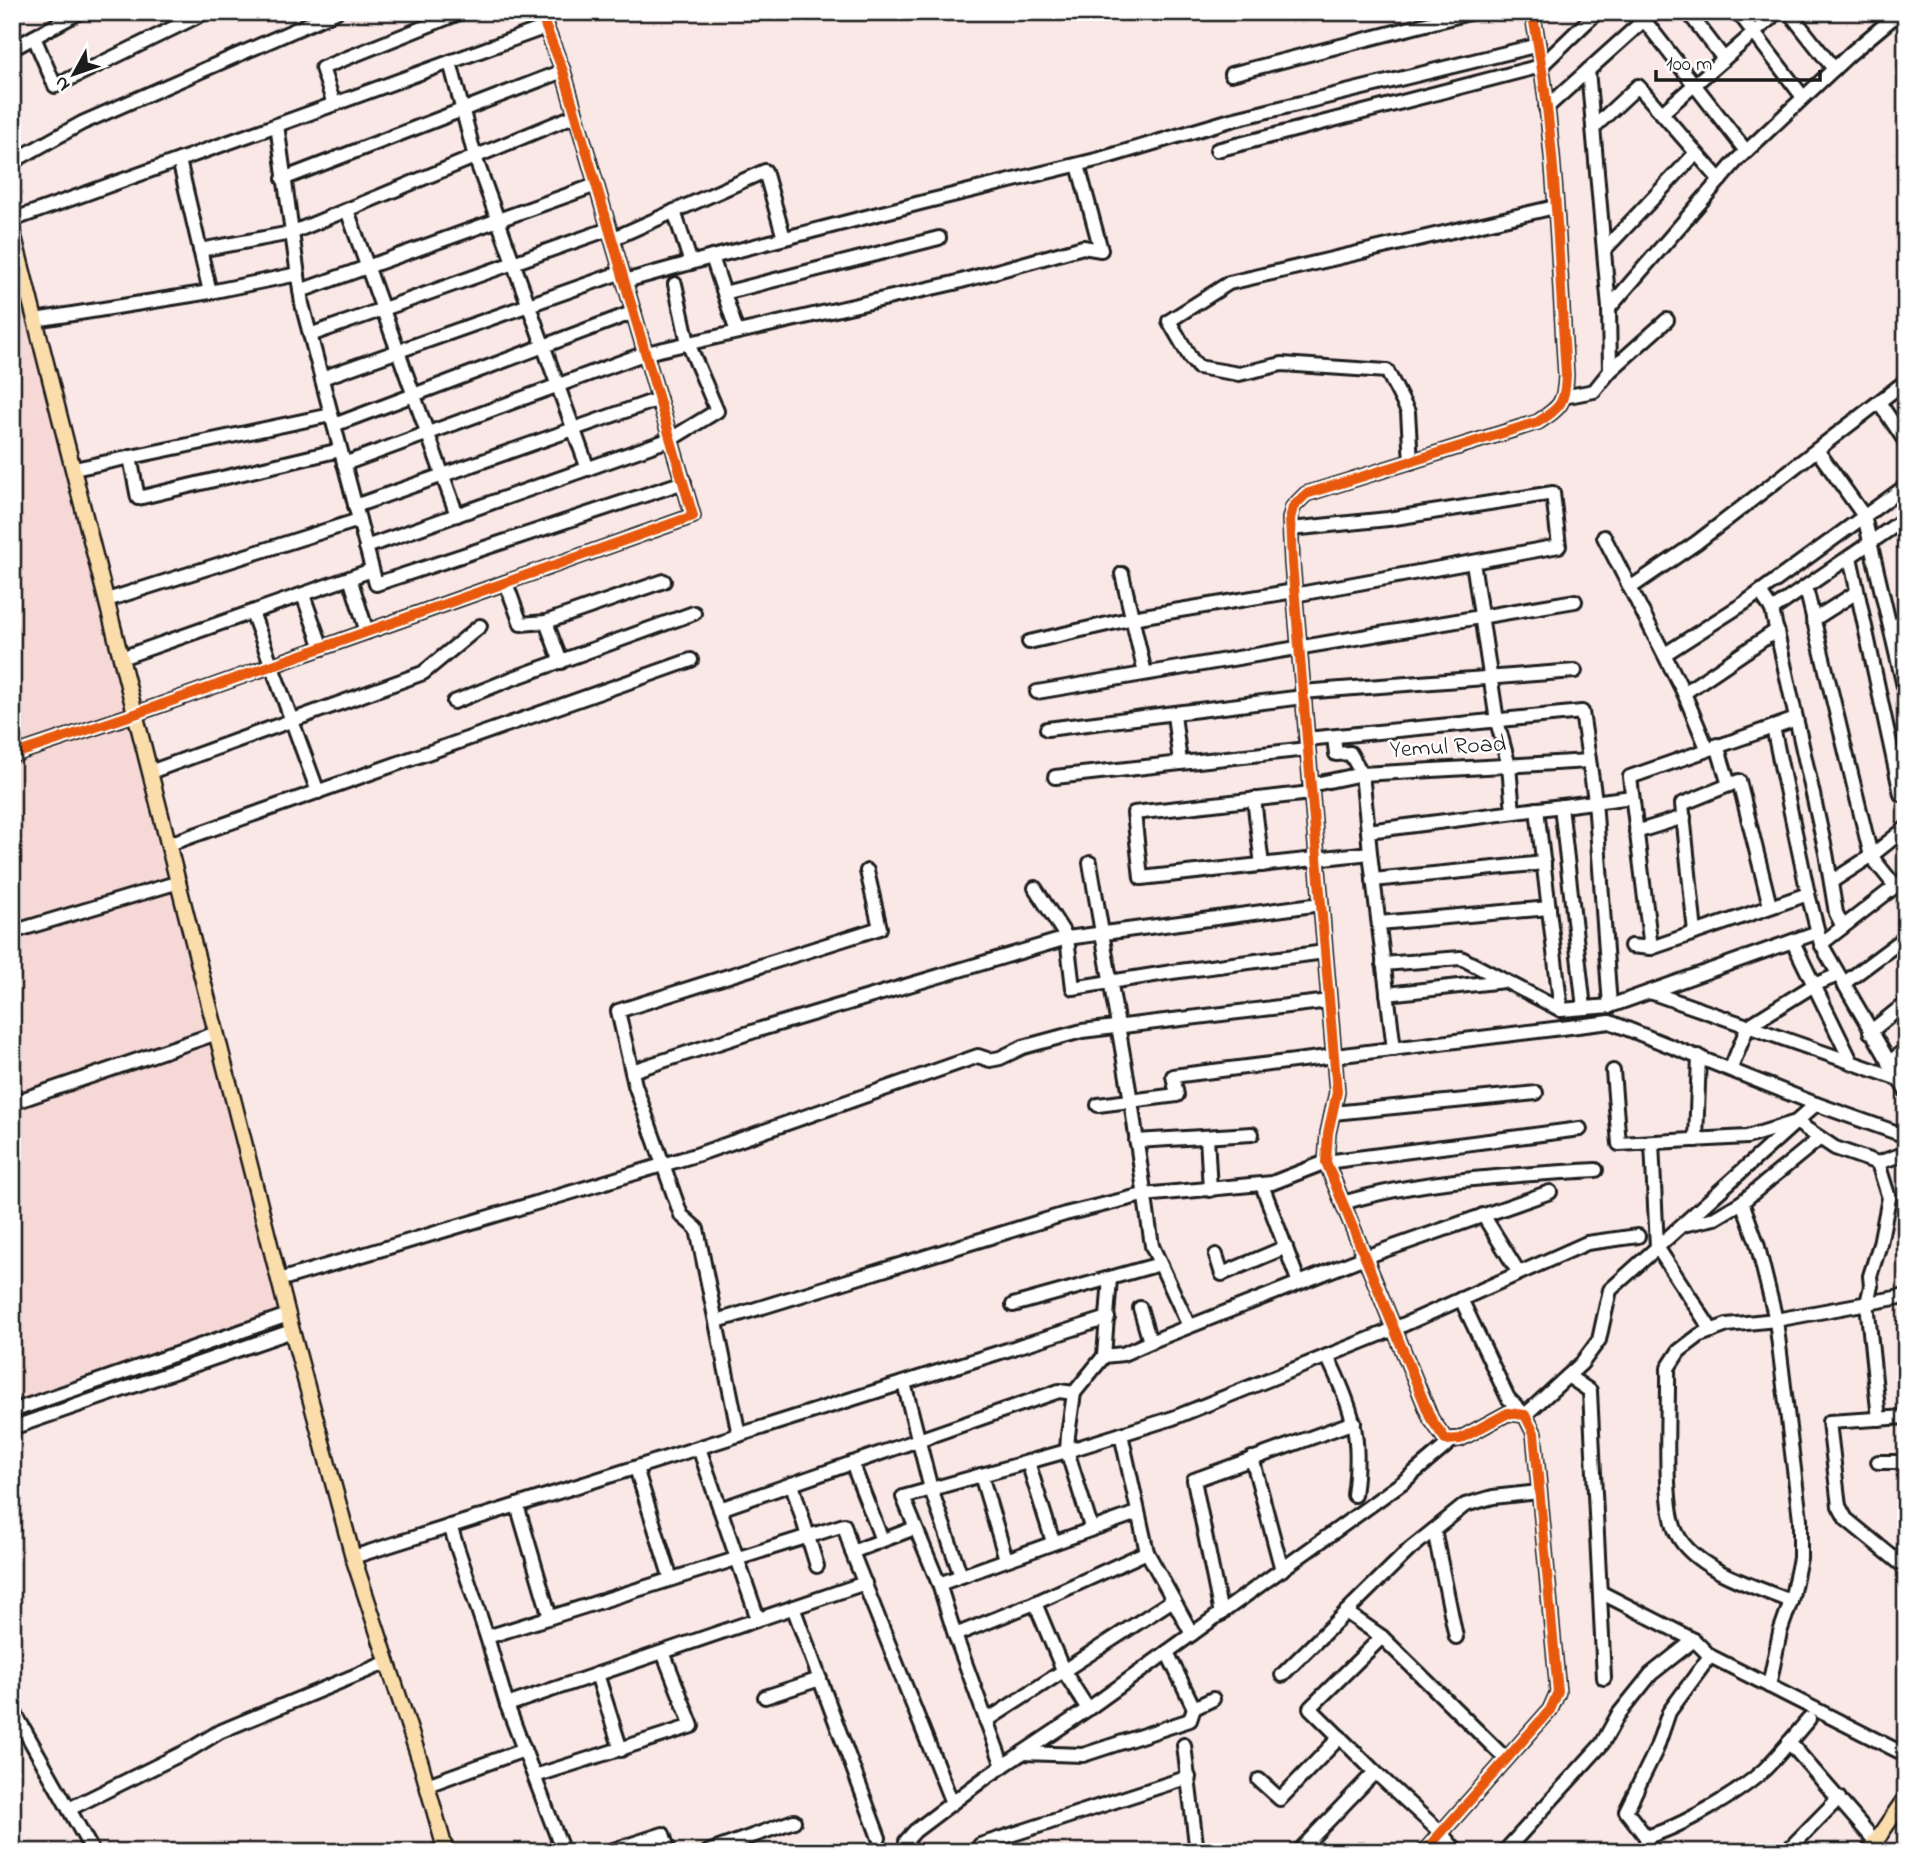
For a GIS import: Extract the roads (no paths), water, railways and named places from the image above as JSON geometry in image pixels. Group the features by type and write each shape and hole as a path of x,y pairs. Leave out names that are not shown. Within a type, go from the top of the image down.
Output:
{"main road":[{"path":"12,229 292,1331 353,1557 446,1852"},
{"path":"1872,1846 1906,1797"}],"street":[{"path":"34,37 55,86 206,12"},
{"path":"12,162 82,123 336,12"},
{"path":"334,104 322,68 462,12"},
{"path":"12,755 272,666 693,516 563,71 540,12"},
{"path":"1231,74 1473,12"},
{"path":"1532,12 1539,45 1546,108 1566,374 1558,410 1538,422 1306,494 1293,507 1291,529 1306,744 1337,1092 1326,1161 1431,1419 1446,1440 1460,1439 1508,1413 1524,1415 1568,1376 1582,1363 1599,1340 1610,1290 1816,1104"},
{"path":"1577,12 1580,28"},
{"path":"1217,150 1541,66 1597,12"},
{"path":"1688,12 1724,59"},
{"path":"1738,12 1804,97"},
{"path":"1790,12 1834,69"},
{"path":"1609,308 1746,151 1900,12"},
{"path":"12,49 74,14"},
{"path":"1546,108 1649,16 1694,85 1746,151"},
{"path":"1662,113 1770,18"},
{"path":"12,220 546,27"},
{"path":"322,378 528,305 623,276 712,257 1078,164 1231,120 1539,45"},
{"path":"450,62 475,157 588,469"},
{"path":"1588,70 1609,308 1610,371"},
{"path":"283,179 563,71"},
{"path":"1594,127 1638,86 1720,180"},
{"path":"200,250 291,233 576,115"},
{"path":"276,125 300,291 376,584 684,482"},
{"path":"1604,250 1696,153"},
{"path":"178,160 210,292"},
{"path":"344,464 646,353 954,283 1083,247 1101,250 1078,164"},
{"path":"310,335 513,263 611,234 674,211 765,171 784,238"},
{"path":"300,291 596,185"},
{"path":"1411,462 1408,412 1387,372 1282,364 1239,374 1198,367 1170,321 1229,283 1555,207"},
{"path":"347,210 457,515"},
{"path":"674,211 691,262"},
{"path":"724,293 939,238"},
{"path":"712,257 737,332"},
{"path":"35,320 210,292 298,274"},
{"path":"366,547 671,439 717,411 688,344 675,284"},
{"path":"74,469 333,420 414,395 634,313"},
{"path":"1563,397 1594,391 1610,371 1667,320"},
{"path":"1630,588 1696,543 1906,382"},
{"path":"355,506 660,399"},
{"path":"1879,402 1903,438 1906,437"},
{"path":"130,457 138,498 340,450"},
{"path":"1817,450 1864,516 1903,671 1906,695"},
{"path":"1665,654 1760,592 1906,486"},
{"path":"1029,642 1132,618 1294,593 1559,546 1553,493 1388,519 1291,529"},
{"path":"1772,610 1906,518"},
{"path":"107,600 359,520"},
{"path":"1604,537 1685,693 1729,785"},
{"path":"1850,557 1901,794 1906,794"},
{"path":"1473,562 1497,721 1509,766 1513,812"},
{"path":"121,658 372,570"},
{"path":"1122,574 1145,673"},
{"path":"350,578 367,632"},
{"path":"506,583 521,624 546,622 664,581"},
{"path":"1806,588 1871,856 1895,886"},
{"path":"1760,592 1772,610 1777,630 1836,912 1843,927"},
{"path":"1814,620 1857,592"},
{"path":"303,594 322,648"},
{"path":"1037,692 1575,601"},
{"path":"252,612 318,792"},
{"path":"454,702 694,612"},
{"path":"1891,629 1906,618"},
{"path":"546,622 561,662"},
{"path":"150,772 423,673 480,626"},
{"path":"1685,693 1777,630"},
{"path":"169,844 691,660"},
{"path":"1046,729 1174,715 1302,695 1575,671"},
{"path":"1055,777 1306,744 1334,737 1582,712 1595,800 1610,1006"},
{"path":"1174,715 1180,762"},
{"path":"1651,948 1630,777 1796,719"},
{"path":"1773,727 1808,894 1820,938 1870,1032 1906,1091"},
{"path":"1334,737 1336,754 1350,753 1362,774 1394,1049"},
{"name":"Yemul Road","path":"1262,864 1142,878 1133,813 1254,799 1310,789 1362,774 1589,761"},
{"path":"1695,933 1682,804 1739,781 1770,906"},
{"path":"1368,831 1632,797"},
{"path":"1254,799 1262,864 1370,853"},
{"path":"1561,806 1584,1008"},
{"path":"1537,809 1561,1010"},
{"path":"1636,832 1684,817"},
{"path":"1831,882 1871,856 1906,828"},
{"path":"1090,863 1131,1101 1152,1246 1189,1326"},
{"path":"1373,880 1544,863"},
{"path":"739,1435 698,1229 681,1215 632,1070 618,1011 880,928 867,871"},
{"path":"1383,964 1461,958 1561,1010 1610,1006 1793,942 1820,938 1843,927 1906,878"},
{"path":"12,932 179,882"},
{"path":"1035,888 1067,938 1073,988 1325,952"},
{"path":"1631,946 1651,948 1808,894"},
{"path":"632,1070 1067,938 1321,904"},
{"path":"1379,923 1549,908"},
{"path":"1731,1068 1748,1026 1814,985 1841,980 1906,937"},
{"path":"1793,942 1851,1061"},
{"path":"1387,994 1505,981"},
{"path":"1650,992 1899,1079"},
{"path":"279,1281 663,1164 978,1056 990,1060 1000,1058 1023,1047 1082,1031 1329,1000"},
{"path":"1870,1032 1906,1003"},
{"path":"1097,1105 1177,1095 1174,1076 1610,1022 1816,1104 1906,1136"},
{"path":"12,1103 217,1032"},
{"path":"1889,1063 1906,1049"},
{"path":"1696,1140 1699,1056"},
{"path":"1613,1072 1619,1144 1747,1137 1796,1122"},
{"path":"1333,1113 1536,1093"},
{"path":"1796,1122 1835,1148 1878,1163 1906,1153"},
{"path":"717,1321 1065,1214 1143,1195 1262,1185 1326,1161 1580,1129"},
{"path":"1136,1142 1252,1134"},
{"path":"1207,1137 1210,1190"},
{"path":"1682,1225 1715,1219 1742,1202 1820,1138"},
{"path":"1652,1143 1657,1248 1712,1331"},
{"path":"1878,1163 1889,1198 1880,1244 1870,1276 1867,1303 1879,1419"},
{"path":"1343,1203 1374,1194 1489,1178 1596,1170"},
{"path":"1262,1185 1299,1283"},
{"path":"1104,1356 1123,1354 1365,1256 1550,1192"},
{"path":"1742,1202 1757,1243 1776,1320 1800,1519 1800,1558 1769,1686"},
{"path":"1483,1215 1519,1273"},
{"path":"1003,1766 939,1584 904,1497 1173,1418 1394,1329 1587,1243 1638,1236"},
{"path":"1216,1255 1222,1275 1286,1247"},
{"path":"1013,1305 1160,1264"},
{"path":"1091,1527 1067,1451 1074,1393 1104,1356 1111,1278"},
{"path":"1791,1601 1726,1575 1693,1554 1677,1534 1669,1506 1668,1368 1679,1351 1700,1335 1727,1325 1776,1320 1906,1296"},
{"path":"1424,1852 1550,1710 1558,1692 1534,1433 1524,1415 1508,1398 1461,1299"},
{"path":"1140,1308 1150,1342"},
{"path":"12,1410 288,1315"},
{"path":"353,1557 1108,1318"},
{"path":"12,1428 292,1331"},
{"path":"1327,1356 1347,1397 1354,1422 1358,1466 1354,1495"},
{"path":"1568,1376 1590,1391 1604,1678"},
{"path":"904,1383 931,1489 961,1576"},
{"path":"720,1509 1059,1391 1074,1393"},
{"path":"1906,1417 1829,1422 1839,1506 1846,1519 1906,1567"},
{"path":"1220,1614 1194,1480 1354,1422"},
{"path":"1121,1434 1147,1552 1192,1634"},
{"path":"907,1852 906,1841 952,1803 1282,1570 1403,1482 1454,1439"},
{"path":"699,1448 758,1619"},
{"path":"1252,1458 1282,1570"},
{"path":"1028,1462 1053,1542"},
{"path":"1878,1462 1906,1462"},
{"path":"852,1463 882,1541"},
{"path":"636,1468 671,1579"},
{"path":"981,1475 1006,1559"},
{"path":"792,1484 817,1566"},
{"path":"1282,1675 1410,1549 1465,1505 1493,1497 1539,1492"},
{"path":"517,1505 550,1617"},
{"path":"939,1584 1091,1527 1137,1513"},
{"path":"487,1637 844,1525 864,1583 952,1803"},
{"path":"450,1526 508,1705 563,1852"},
{"path":"852,1552 915,1528"},
{"path":"1434,1530 1455,1637"},
{"path":"955,1635 1035,1603 1147,1552"},
{"path":"508,1705 864,1583"},
{"path":"1600,1592 1694,1640 1710,1656 1906,1755"},
{"path":"986,1721 1173,1600"},
{"path":"1035,1603 1063,1670 1088,1709"},
{"path":"793,1607 879,1838"},
{"path":"1346,1612 1382,1637 1506,1759"},
{"path":"1382,1637 1310,1708 1440,1832 1457,1852"},
{"path":"1504,1852 1601,1744 1618,1715 1651,1674 1694,1640"},
{"path":"535,1776 692,1726 663,1652"},
{"path":"1022,1753 1083,1755 1190,1720 1194,1708 1167,1652"},
{"path":"1648,1852 1646,1837 1626,1811 1656,1750 1669,1713 1710,1656"},
{"path":"69,1809 191,1749 219,1732 388,1662"},
{"path":"597,1674 621,1750"},
{"path":"765,1697 820,1679"},
{"path":"1194,1708 1213,1699"},
{"path":"13,1710 93,1852"},
{"path":"1646,1837 1661,1833 1723,1799 1763,1770 1809,1719"},
{"path":"1259,1780 1280,1799 1340,1737"},
{"path":"1789,1742 1839,1798 1872,1846"},
{"path":"1184,1745 1194,1851"},
{"path":"427,1785 524,1750"},
{"path":"1298,1852 1375,1772"},
{"path":"980,1845 999,1846 1189,1777"},
{"path":"1786,1852 1839,1798"},
{"path":"709,1852 794,1821"},
{"path":"607,1852 663,1834 669,1852"}]}
